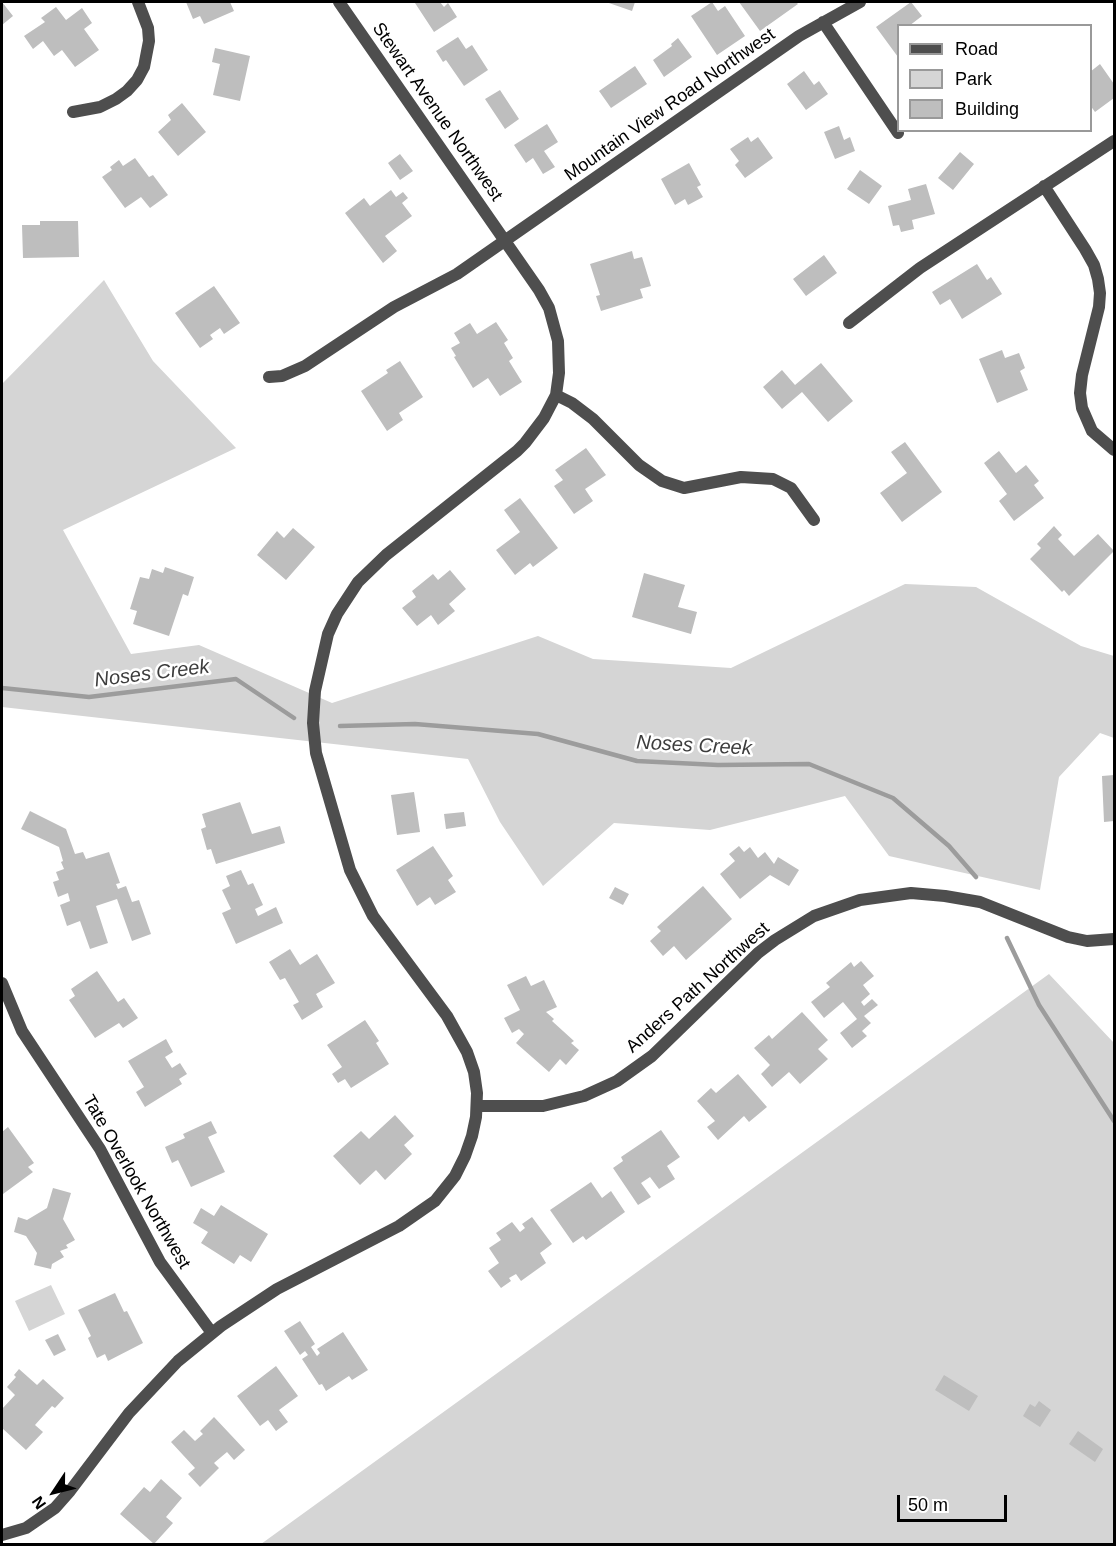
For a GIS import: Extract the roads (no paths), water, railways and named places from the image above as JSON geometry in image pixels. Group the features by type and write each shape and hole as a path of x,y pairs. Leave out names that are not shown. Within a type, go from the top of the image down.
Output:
{"street":[{"path":"73,112 100,107 116,99 127,91 140,73 147,54 149,34 144,13 138,2"},
{"name":"Stewart Avenue Northwest","path":"339,2 539,290 553,320 559,351 556,395"},
{"name":"Mountain View Road Northwest","path":"268,377 282,376 305,366 394,307 457,274 505,243 799,36 860,2"},
{"path":"823,22 897,132"},
{"path":"849,323 920,268 1114,141"},
{"path":"1044,186 1094,265 1098,279 1100,293 1098,307 1080,393 1082,408 1092,431 1114,450"},
{"path":"2,1535 26,1528 55,1508 129,1413 178,1361 212,1333 283,1285 399,1226 435,1201 450,1184 465,1156 472,1136 477,1106 477,1083 462,1042 447,1016 373,916 350,870 316,753 315,691 328,634 337,614 358,582 378,562 525,443 544,418 556,395 572,403 593,419 639,465 662,481 684,488 741,477 773,479 791,488 814,520"},
{"name":"Anders Path Northwest","path":"477,1106 543,1106 578,1098 612,1084 652,1056 758,953 775,940 814,916 860,900 911,893 945,896 980,902 1068,937 1087,941 1114,939"},
{"name":"Tate Overlook Northwest","path":"2,982 22,1031 100,1149 160,1262 212,1333"}],"waterway":[{"name":"Noses Creek","path":"2,688 89,697 236,679 294,718"},
{"name":"Noses Creek","path":"340,726 415,724 538,734 637,761 718,765 809,764 893,798 949,846 976,877"},
{"name":"Noses Creek","path":"1007,938 1039,1005 1114,1121"}]}
